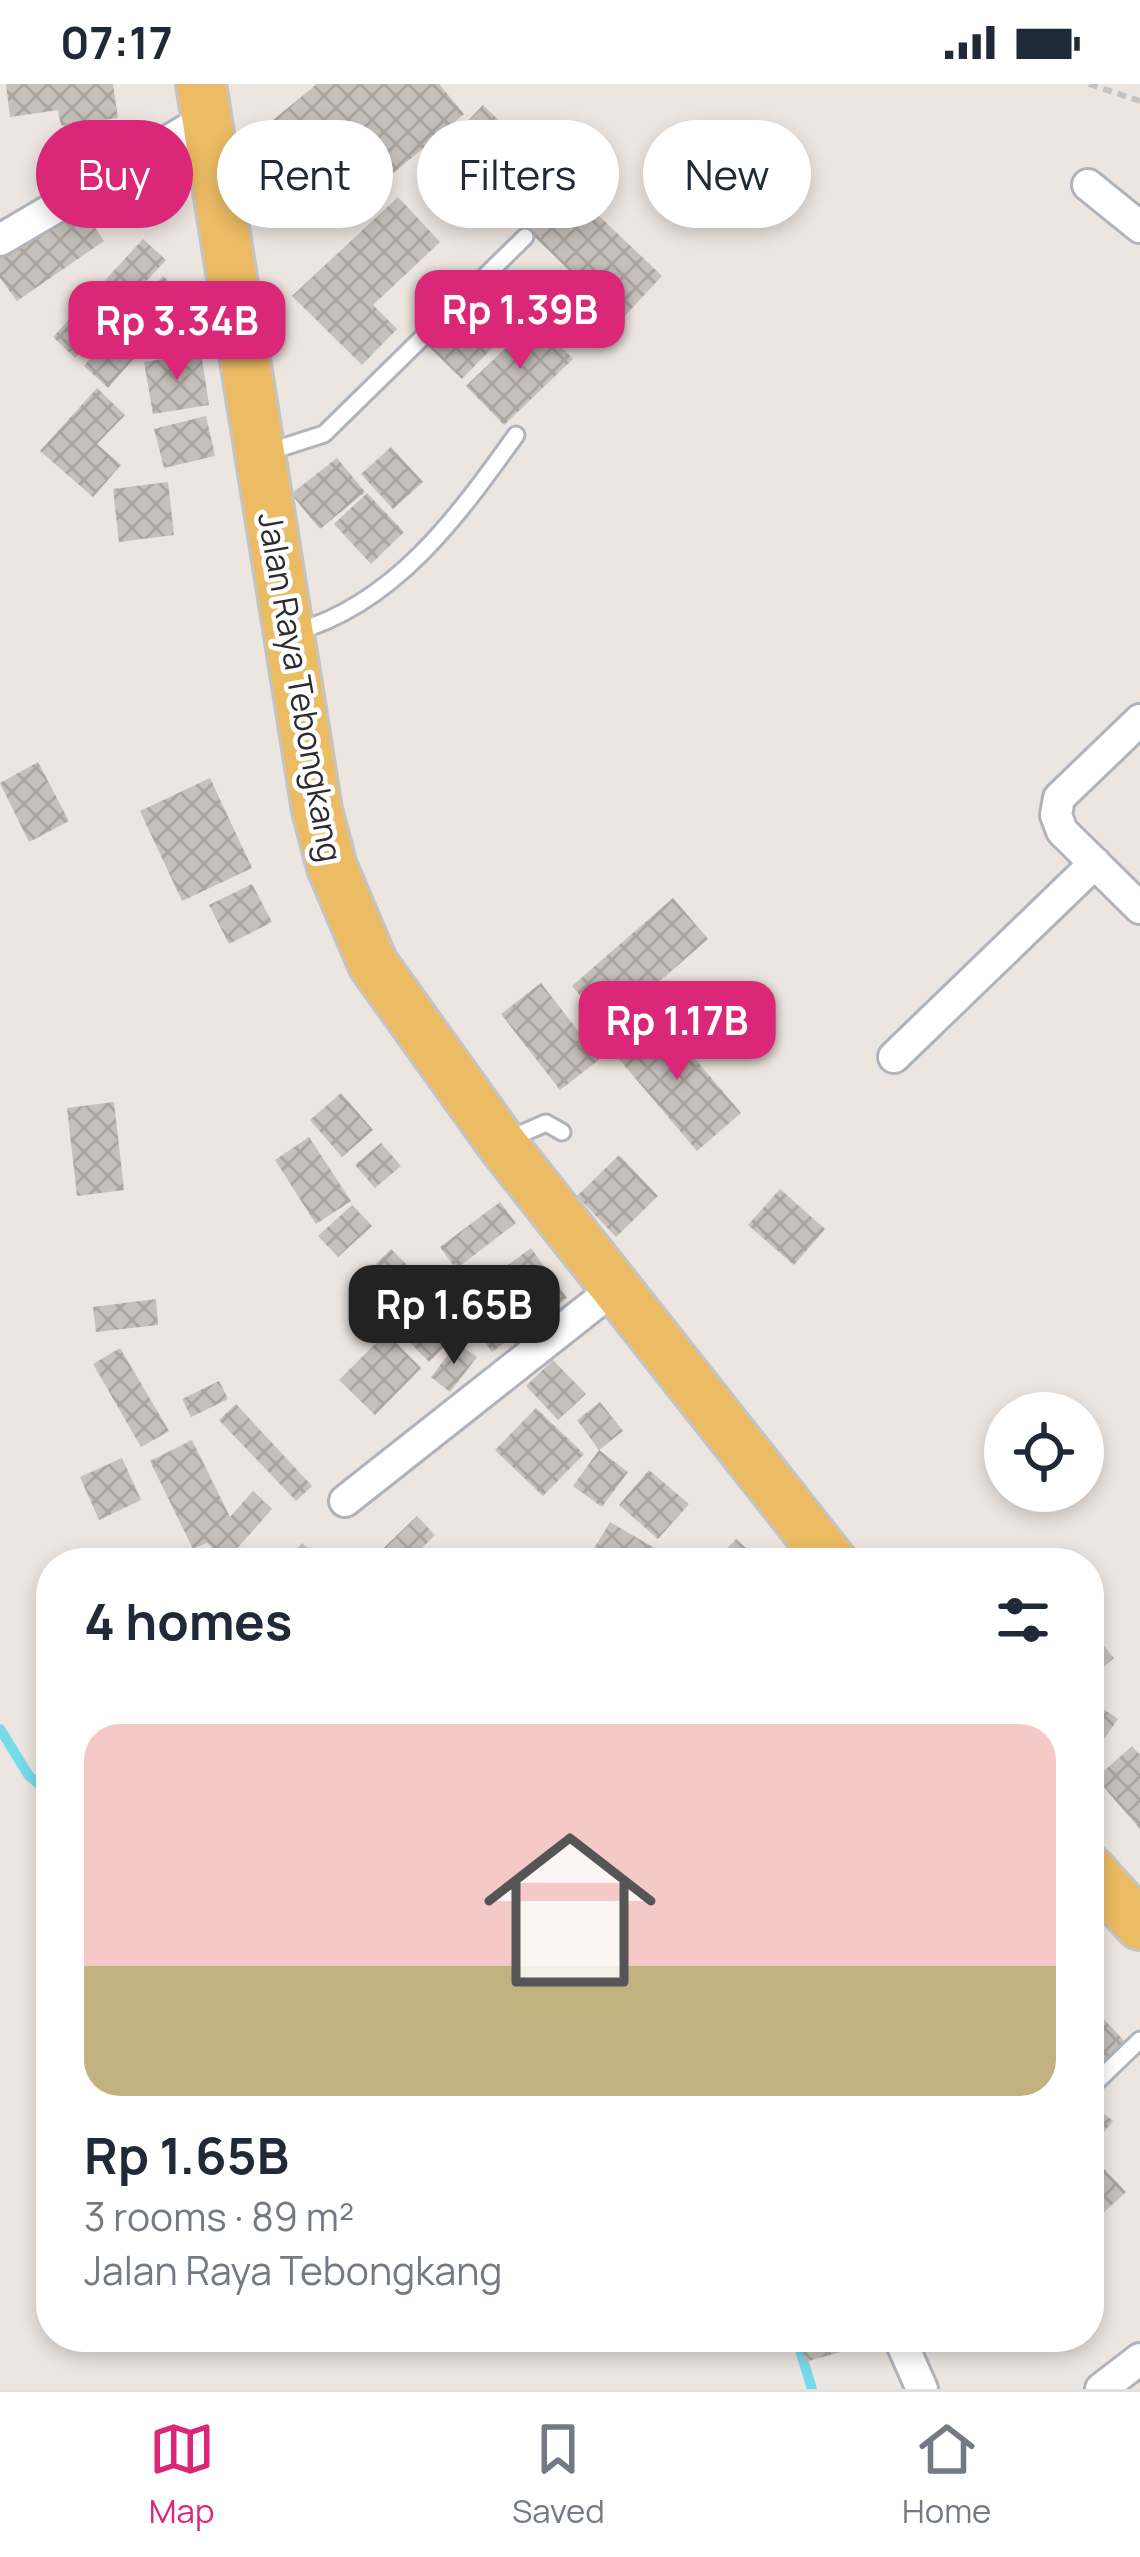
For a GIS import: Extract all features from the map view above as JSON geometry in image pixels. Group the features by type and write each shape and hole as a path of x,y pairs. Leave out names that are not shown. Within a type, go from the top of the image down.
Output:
{"main road":[{"name":"Jalan Raya Tebongkang","path":"204,102 293,632 317,810 352,921 373,964 502,1144 821,1548"}],"street":[{"path":"0,240 204,102"},
{"path":"1088,185 1140,227"},
{"path":"1140,720 1059,798 1056,815 1062,831 1140,908"},
{"path":"894,1057 1095,863"},
{"path":"346,1501 616,1287"},
{"path":"906,2352 922,2389"},
{"path":"1101,2389 1140,2359"}],"lane":[{"path":"260,455 324,434 525,238"},
{"path":"293,632 329,622 403,571 453,523 516,435"},
{"path":"502,1144 529,1126 546,1123 562,1132"},
{"path":"1104,2075 1140,2040"}],"path":[{"path":"1089,84 1140,101"}],"building":[{"path":"6,84 113,84 118,118 60,120 58,110 10,117"},
{"path":"317,84 439,84 464,114 457,120 417,120 417,153 393,173 393,120 273,120"},
{"path":"483,105 499,120 469,120"},
{"path":"398,197 417,217 417,228 427,228 440,242 373,305 397,329 362,365 292,296 365,228 393,228 393,202"},
{"path":"36,226 95,228 104,241 17,301 0,278 0,251"},
{"path":"525,228 612,228 662,276 621,320"},
{"path":"143,239 166,260 75,358 53,337"},
{"path":"163,276 187,298 108,388 84,366"},
{"path":"454,311 492,348 462,379 424,342"},
{"path":"535,320 573,359 504,425 466,386"},
{"path":"201,353 209,405 153,414 144,362"},
{"path":"97,388 125,415 97,444 121,465 93,497 40,451"},
{"path":"206,416 215,456 164,468 154,429"},
{"path":"391,447 423,482 393,509 361,474"},
{"path":"337,458 365,492 320,529 291,494"},
{"path":"168,482 174,535 119,542 113,489"},
{"path":"367,493 404,532 371,564 334,524"},
{"path":"38,762 69,821 29,842 0,783"},
{"path":"210,778 252,868 182,901 140,811"},
{"path":"252,884 272,922 229,944 209,905"},
{"path":"673,898 708,939 607,1027 572,986"},
{"path":"541,983 600,1059 560,1090 501,1014"},
{"path":"657,1014 741,1113 697,1151 613,1052"},
{"path":"341,1093 373,1130 342,1157 310,1120"},
{"path":"114,1102 124,1190 77,1196 67,1108"},
{"path":"309,1137 351,1201 316,1224 275,1160"},
{"path":"381,1143 401,1166 375,1188 355,1165"},
{"path":"619,1155 658,1196 616,1237 577,1196"},
{"path":"780,1189 825,1229 794,1265 748,1225"},
{"path":"500,1202 516,1223 456,1269 440,1247"},
{"path":"352,1205 372,1226 338,1257 318,1236"},
{"path":"531,1248 567,1298 492,1352 457,1303"},
{"path":"391,1249 467,1325 429,1362 354,1286"},
{"path":"156,1299 158,1325 96,1332 93,1307"},
{"path":"386,1333 421,1368 375,1415 339,1380"},
{"path":"457,1343 477,1357 450,1392 431,1377"},
{"path":"120,1348 169,1431 141,1447 93,1364"},
{"path":"553,1360 586,1394 558,1420 526,1386"},
{"path":"219,1381 228,1399 191,1417 182,1399"},
{"path":"600,1402 623,1431 599,1450 577,1420"},
{"path":"236,1404 312,1486 296,1501 219,1420"},
{"path":"536,1408 584,1454 543,1496 495,1450"},
{"path":"192,1440 230,1517 253,1491 272,1509 238,1548 212,1548 207,1543 193,1548 150,1461"},
{"path":"599,1450 628,1472 602,1507 573,1486"},
{"path":"122,1458 141,1500 99,1520 80,1477"},
{"path":"649,1470 689,1504 658,1539 619,1505"},
{"path":"417,1516 435,1535 422,1548 384,1548"},
{"path":"610,1522 654,1548 594,1548"},
{"path":"1104,1646 1114,1658 1104,1666"},
{"path":"1104,1709 1118,1719 1104,1739"},
{"path":"1132,1746 1140,1755 1140,1829 1104,1787 1104,1771"},
{"path":"1104,2019 1125,2042 1104,2062"},
{"path":"1104,2169 1126,2192 1104,2212"},
{"path":"803,2352 841,2352 805,2362"}],"waterway":[{"path":"0,1729 36,1782"},
{"path":"801,2352 812,2389"}]}
